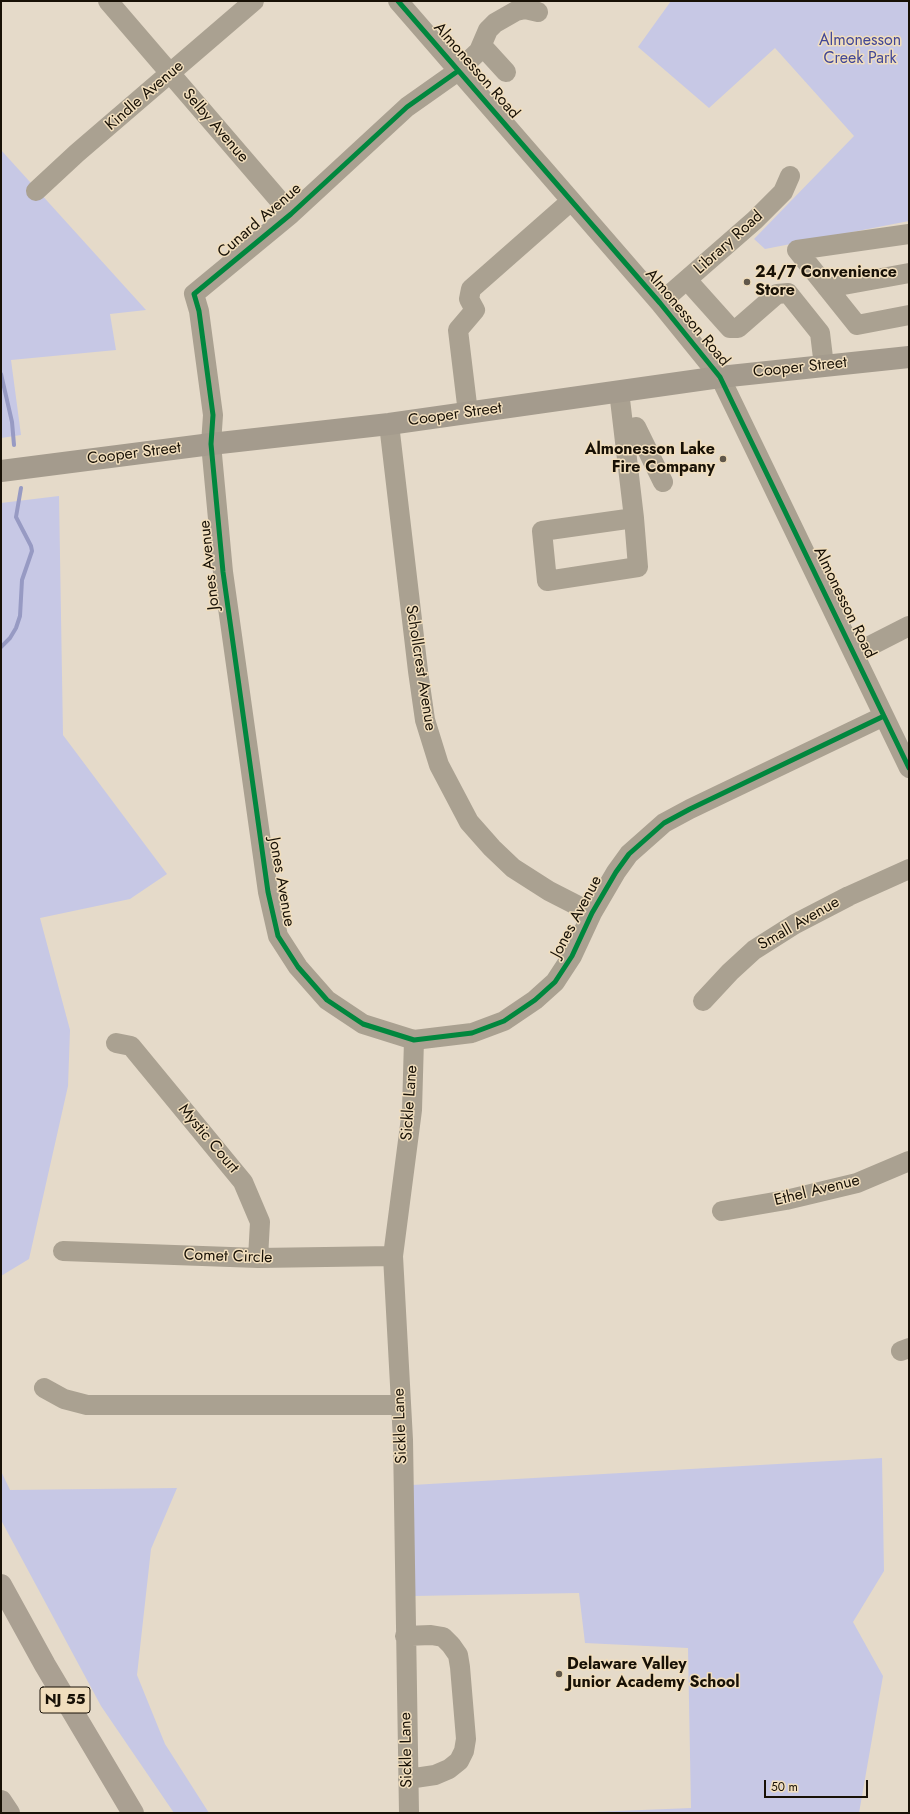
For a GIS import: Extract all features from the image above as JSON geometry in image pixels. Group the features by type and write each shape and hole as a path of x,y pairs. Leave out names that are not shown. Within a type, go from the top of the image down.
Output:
{"highway":[{"name":"NJ 55","path":"1,1585 45,1665 133,1813"},
{"path":"1,1801 9,1813"}],"main road":[{"name":"Cooper Street","path":"1,471 211,444 389,424 720,377 909,357"}],"street":[{"name":"Selby Avenue","path":"108,1 291,214"},
{"name":"Kindle Avenue","path":"36,191 77,153 254,1"},
{"name":"Almonesson Road","path":"398,1 660,303 720,377 909,768"},
{"path":"479,51 482,40 488,30 496,23 516,11 525,9 538,12"},
{"path":"479,51 485,49 506,72"},
{"name":"Cunard Avenue","path":"211,444 213,415 199,311 194,294 291,214 406,107 458,71 479,51"},
{"name":"Library Road","path":"660,303 755,220 783,192 790,176"},
{"path":"468,413 458,330 475,310 469,299 471,289 571,201"},
{"path":"909,234 797,250 857,325 909,315"},
{"path":"827,288 909,273"},
{"path":"687,280 730,328 738,328 778,294 788,293 820,333 824,366"},
{"path":"620,391 634,518 638,567 547,581 542,531 634,518"},
{"name":"Schollcrest Avenue","path":"389,424 425,720 439,765 469,822 492,848 513,868 549,891 592,913"},
{"path":"624,431 636,427 663,482"},
{"name":"Jones Avenue","path":"211,444 223,572 266,877 278,936 298,967 326,1000 363,1024 414,1040 472,1033 504,1021 535,1000 555,982 572,956 592,913 629,854 664,823 690,809 884,716"},
{"path":"854,654 909,626"},
{"name":"Small Avenue","path":"703,1001 730,972 754,950 795,924 849,896 909,868"},
{"name":"Sickle Lane","path":"409,1813 401,1405 393,1256 412,1110 414,1040"},
{"name":"Mystic Court","path":"116,1043 131,1046 243,1182 260,1222 258,1258"},
{"name":"Ethel Avenue","path":"722,1211 786,1200 857,1183 909,1161"},
{"name":"Comet Circle","path":"63,1251 258,1258 393,1256"},
{"path":"44,1388 64,1399 87,1405 401,1405"},
{"path":"405,1636 431,1635 443,1637 458,1655 466,1739 464,1751 459,1761 449,1770 408,1779"}],"green space":[{"name":"Almonesson Creek Park","path":"671,1 909,1 909,221 765,249 754,239 854,136 775,48 709,108 638,47"},
{"path":"1,150 146,310 110,314 116,350 11,360 21,435 1,438"},
{"path":"59,496 63,735 167,874 130,899 40,918 70,1030 68,1086 29,1259 1,1276 1,503"},
{"path":"882,1458 884,1571 853,1622 883,1676 859,1813 569,1813 691,1808 688,1648 585,1643 579,1593 413,1596 412,1485"},
{"path":"1,1471 10,1490 177,1488 151,1549 137,1675 165,1744 209,1813 174,1813 101,1706 1,1520"}],"waterway":[{"path":"1,374 12,422 14,445"},
{"path":"1,647 10,638 16,628 20,616 22,580 32,551 31,546 16,517 21,488"}],"cycle path":[{"path":"398,1 660,303 720,377 909,768"},
{"path":"458,71 407,107 291,214 194,294 199,311 213,415 211,444 223,572 268,892 278,936 298,967 327,1000 363,1024 414,1040 472,1033 504,1021 535,1000 555,982 572,956 592,913 616,872 629,854 664,823 690,809 884,716"}],"place":[{"name":"24/7 Convenience Store","path":"747,282"},
{"name":"Almonesson Lake Fire Company","path":"723,459"},
{"name":"Delaware Valley Junior Academy School","path":"559,1674"}]}
